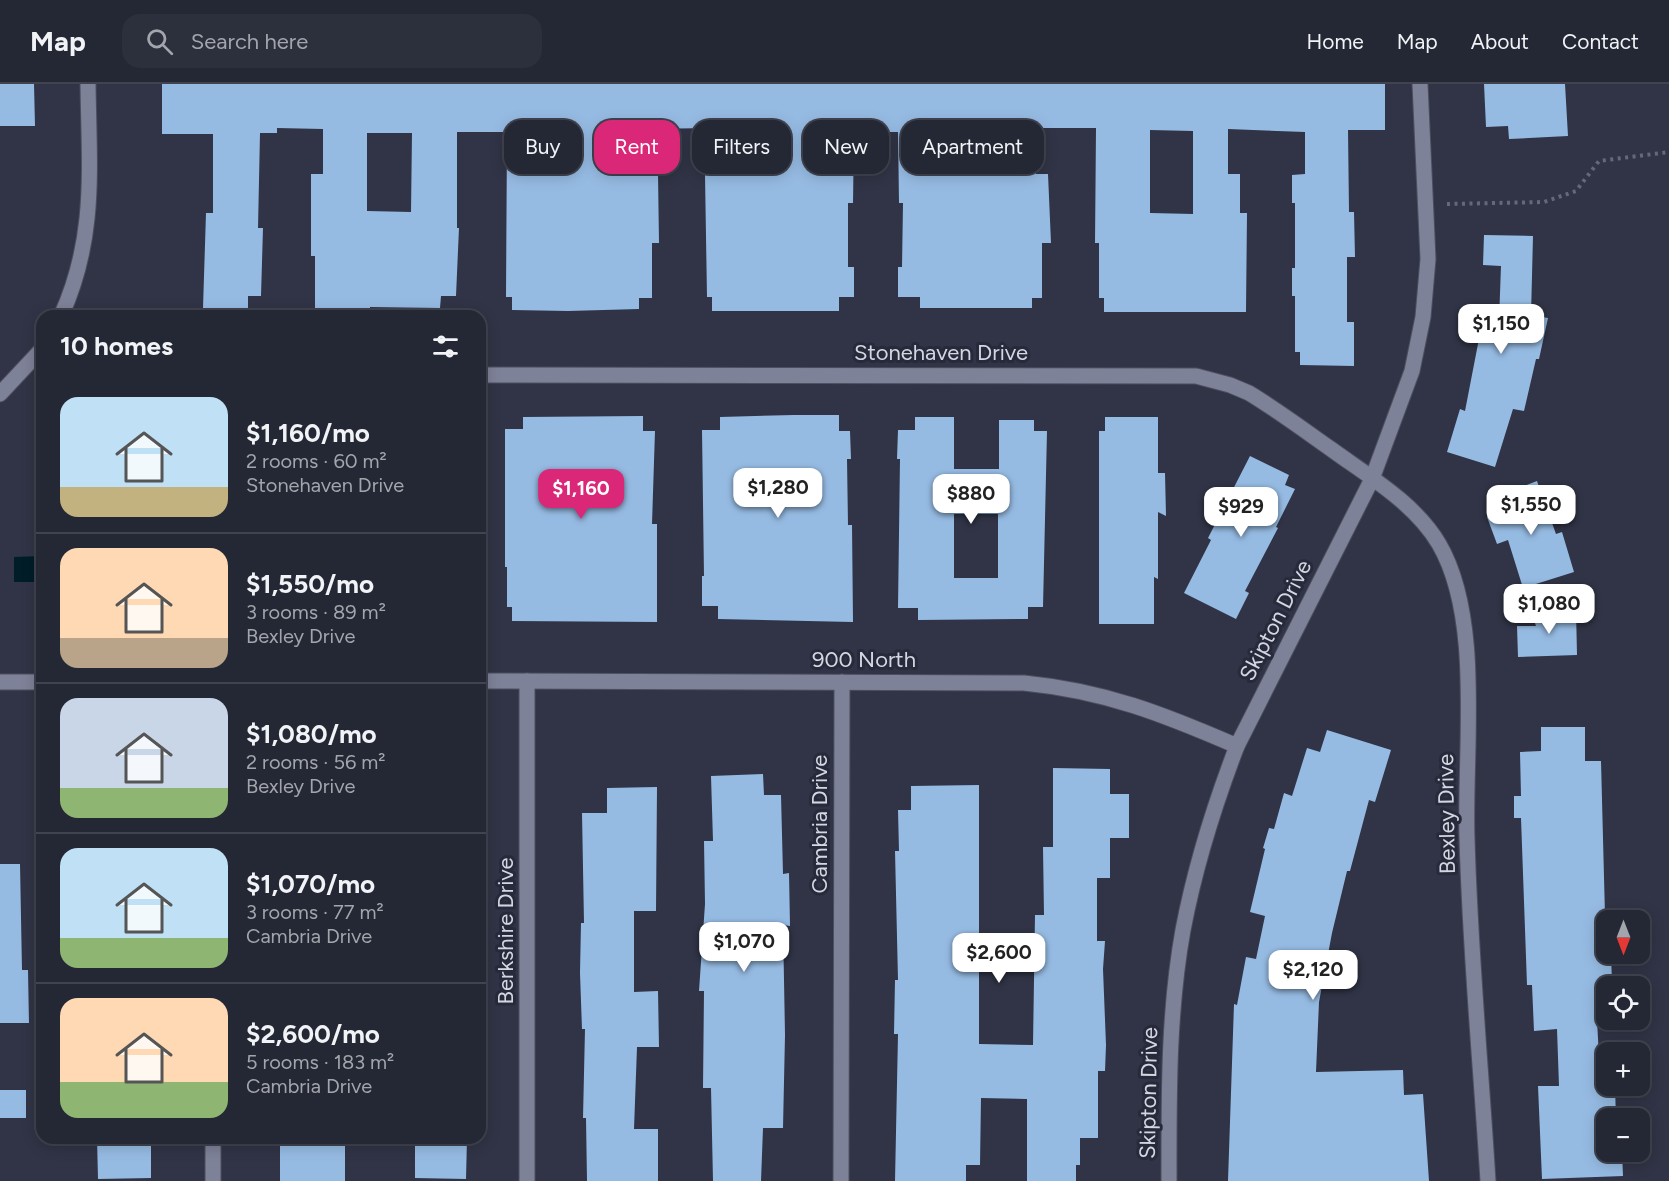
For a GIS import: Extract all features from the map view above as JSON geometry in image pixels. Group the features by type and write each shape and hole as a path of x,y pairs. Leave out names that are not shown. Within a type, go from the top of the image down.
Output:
{"street":[{"path":"64,310 78,276 89,213 88,84"},
{"name":"Skipton Drive","path":"1169,1181 1171,1045 1183,929 1208,827 1238,746 1372,479 1412,371 1426,295 1429,230 1420,84"},
{"path":"0,394 36,355"},
{"name":"Stonehaven Drive","path":"486,375 1196,376 1214,379 1248,393 1372,479"},
{"name":"Bexley Drive","path":"1372,479 1416,514 1429,529 1448,564 1463,610 1467,664 1467,838 1488,1181"},
{"path":"0,682 36,681"},
{"name":"900 North","path":"486,681 988,682 1059,686 1125,701 1238,746"},
{"name":"Berkshire Drive","path":"527,681 527,1181"},
{"name":"Cambria Drive","path":"841,1181 842,682"},
{"path":"213,1144 213,1181"}],"path":[{"path":"1459,204 1544,202 1576,191 1599,161 1669,152"}],"water":[{"path":"36,556 36,582 14,582 14,557"}],"building":[{"path":"0,84 34,84 35,126 0,126"},
{"path":"162,84 1385,84 1385,130 1348,130 1349,212 1354,212 1355,257 1347,257 1347,322 1354,322 1354,366 1300,365 1300,352 1295,352 1295,296 1292,296 1292,268 1295,268 1295,203 1292,203 1292,175 1305,174 1305,132 1228,129 1228,174 1240,174 1240,213 1247,213 1246,312 1104,312 1104,298 1099,298 1099,243 1095,243 1096,128 1044,128 1044,120 901,120 901,174 1048,174 1051,243 1042,243 1042,298 1032,298 1032,308 920,308 920,297 898,297 898,267 902,267 903,203 899,203 898,132 889,132 889,120 803,120 803,174 853,174 853,203 848,203 848,267 854,267 854,297 839,297 839,311 712,311 712,297 707,297 705,175 791,174 791,120 692,120 692,128 680,128 680,120 594,120 594,174 658,174 659,243 652,243 652,298 639,298 639,309 512,310 512,297 506,297 507,174 582,174 582,120 504,120 504,132 457,132 457,228 459,228 456,296 441,296 440,308 370,307 370,310 315,310 315,256 311,256 311,174 323,174 323,129 277,128 277,133 260,133 258,228 263,228 261,296 248,296 248,308 203,308 206,213 213,213 213,134 162,134","holes":["1150,130 1193,131 1193,214 1150,213","367,133 412,133 411,212 367,211"]},
{"path":"1484,84 1565,84 1568,136 1509,139 1508,126 1486,127"},
{"path":"1484,235 1533,236 1531,315 1548,318 1524,411 1513,409 1495,467 1447,452 1460,409 1465,411 1483,318 1499,321 1501,266 1483,265"},
{"path":"839,415 839,431 850,431 851,459 847,459 848,525 852,525 853,622 718,619 718,606 702,606 702,576 704,576 702,430 720,430 720,417"},
{"path":"643,416 643,431 655,431 652,524 657,524 657,622 512,621 512,607 507,607 507,567 505,567 505,429 523,429 523,417"},
{"path":"915,417 954,417 954,469 999,469 999,420 1034,420 1034,431 1047,431 1043,607 1028,607 1028,619 918,620 918,608 898,608 900,459 897,459 898,430 915,430","holes":["954,514 998,514 998,578 954,578"]},
{"path":"1105,417 1158,417 1158,473 1165,473 1166,516 1158,512 1158,579 1154,577 1154,624 1099,624 1099,431 1105,431"},
{"path":"1250,456 1289,475 1285,485 1295,489 1276,527 1278,528 1245,591 1249,593 1236,619 1184,593 1211,540 1208,538"},
{"path":"1537,481 1556,534 1562,532 1574,572 1523,588 1508,540 1497,544 1487,517 1503,511 1497,496"},
{"path":"1576,610 1577,655 1518,657 1517,626 1536,626 1531,611"},
{"path":"1541,727 1585,727 1585,761 1601,761 1605,910 1596,910 1596,964 1611,964 1612,976 1596,976 1595,983 1598,1042 1596,1042 1596,1096 1615,1096 1616,1108 1596,1108 1596,1162 1622,1162 1623,1176 1542,1179 1538,1086 1559,1086 1557,1029 1534,1031 1532,985 1527,985 1521,818 1514,818 1514,796 1521,796 1520,752 1541,751"},
{"path":"1327,730 1391,750 1375,802 1369,800 1350,871 1347,871 1332,933 1319,1002 1316,1072 1403,1070 1404,1095 1423,1094 1429,1181 1228,1181 1234,1004 1237,1005 1246,957 1256,959 1265,916 1250,912 1265,849 1263,848 1269,828 1274,829 1284,793 1292,796 1307,748 1320,752"},
{"path":"1053,768 1110,769 1110,794 1129,794 1129,838 1110,838 1110,878 1097,878 1097,941 1105,941 1103,969 1106,1045 1105,1071 1098,1071 1098,1138 1080,1138 1080,1165 1076,1165 1076,1181 1027,1181 1027,1099 981,1098 980,1165 966,1165 966,1181 895,1181 898,1034 894,1034 895,980 898,980 895,851 899,851 898,810 911,810 911,786 979,785 979,1044 1033,1045 1035,915 1044,915 1043,847 1053,847"},
{"path":"763,774 764,795 781,795 783,874 789,873 790,926 783,925 785,1035 783,1128 763,1128 761,1181 713,1181 711,1088 703,1088 704,991 699,991 705,904 704,841 713,841 711,776"},
{"path":"657,787 656,911 634,911 634,992 658,991 659,1047 637,1047 634,1129 658,1129 658,1181 587,1181 586,1118 583,1118 585,1029 582,1029 580,973 581,923 584,923 582,813 607,813 607,788"},
{"path":"0,864 20,864 22,970 28,970 29,1023 0,1023"},
{"path":"0,1090 26,1090 26,1118 0,1118"},
{"path":"97,1144 151,1144 151,1178 98,1179"},
{"path":"280,1144 345,1144 345,1181 280,1181"},
{"path":"415,1144 467,1144 466,1179 415,1178"}]}
